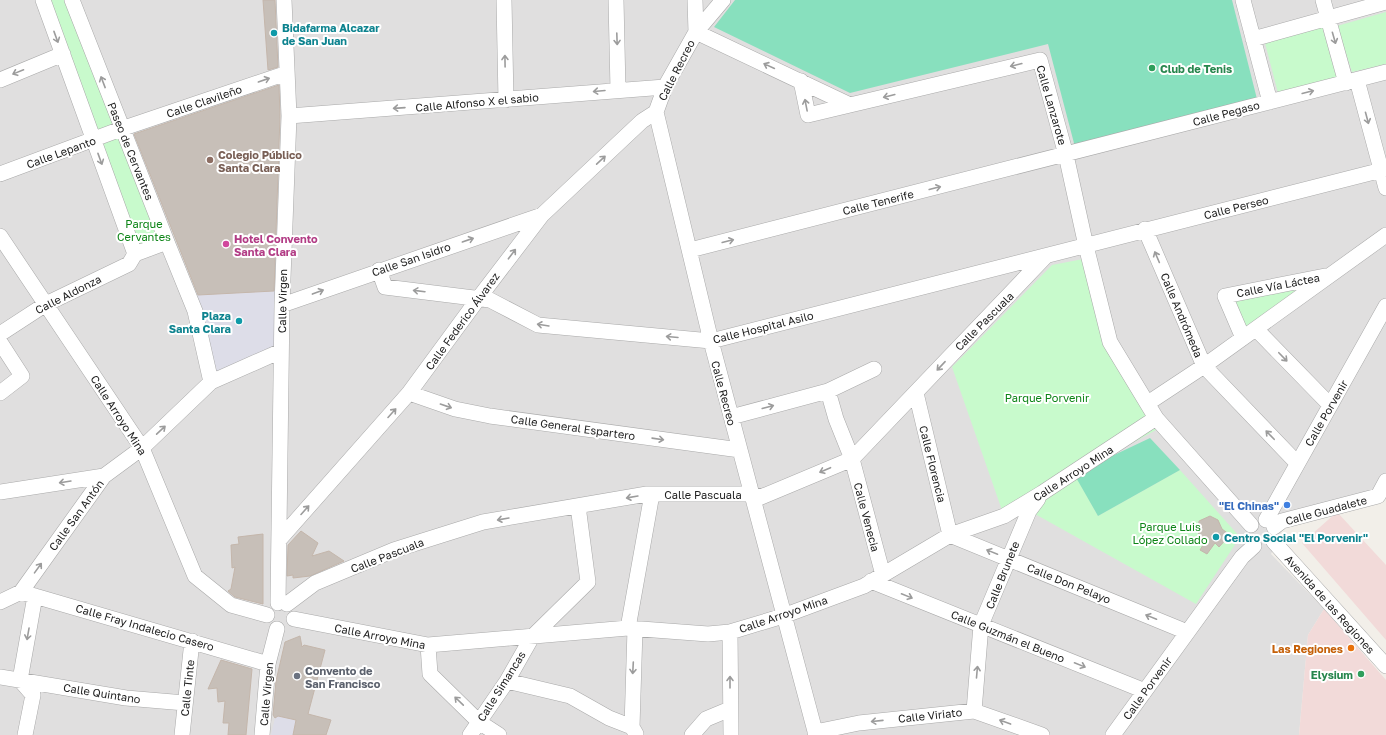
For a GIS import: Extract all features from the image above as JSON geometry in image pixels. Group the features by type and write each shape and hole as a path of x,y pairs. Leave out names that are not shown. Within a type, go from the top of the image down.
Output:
{"street":[{"path":"43,0 135,254 167,242 195,311 211,382 282,351"},
{"name":"Paseo de Cervantes","path":"72,0 121,129 167,242"},
{"name":"Calle Virgen","path":"282,604 279,540 282,305 289,116 284,0"},
{"path":"504,0 506,100"},
{"path":"616,0 618,90"},
{"path":"695,0 696,32 850,105"},
{"name":"Calle Recreo","path":"723,0 696,32 665,87 656,112 711,341 815,733"},
{"path":"1243,0 1270,102"},
{"path":"1323,0 1328,18 1383,170 1386,188"},
{"path":"1253,39 1386,2"},
{"path":"0,80 62,54"},
{"name":"Calle Lanzarote","path":"801,81 808,115 1040,60 1066,155 1086,246 1110,342 1156,418 1251,525"},
{"name":"Calle Pegaso","path":"1066,155 1386,72"},
{"name":"Calle Clavileño","path":"121,129 287,73"},
{"name":"Calle Alfonso X el sabio","path":"289,116 665,87"},
{"name":"Calle Federico Álvarez","path":"279,540 409,393 478,298 542,215 642,121 656,112"},
{"name":"Calle Lepanto","path":"0,174 121,129"},
{"name":"Calle Tenerife","path":"690,250 1066,155"},
{"name":"Calle Perseo","path":"1086,246 1145,229 1383,170"},
{"name":"Calle San Isidro","path":"282,305 542,215"},
{"name":"Calle Andrómeda","path":"1145,229 1204,366 1297,463"},
{"name":"Calle Vía Láctea","path":"1148,403 1204,366 1386,235"},
{"name":"Calle Arroyo Mina","path":"0,236 142,448 196,576 231,605 267,615"},
{"name":"Calle Hospital Asilo","path":"380,270 385,287 490,300 538,325 711,341 1086,246"},
{"name":"Calle Aldonza","path":"0,334 46,304 129,264 135,254"},
{"name":"Calle Pascuala","path":"282,604 315,584 394,550 483,522 652,494 751,494 761,498 852,459 1046,257"},
{"name":"Calle Vía Láctea","path":"1243,338 1225,296 1330,275"},
{"name":"Calle Porvenir","path":"1271,530 1297,463 1386,306"},
{"path":"1256,329 1330,405"},
{"path":"0,342 22,376 0,393"},
{"path":"731,417 828,391 874,370"},
{"name":"Calle San Antón","path":"0,602 28,594 104,476 142,448 211,382"},
{"name":"Calle Venecia","path":"828,391 836,419 852,459 877,578"},
{"name":"Calle General Espartero","path":"409,393 455,408 490,416 740,450"},
{"name":"Calle Florencia","path":"916,393 950,535"},
{"name":"Calle Arroyo Mina","path":"294,619 428,645 631,628 708,634 730,632 783,616 877,578 950,535 1004,516 1042,494 1156,418"},
{"path":"0,492 104,476"},
{"name":"Calle Guadalete","path":"1271,530 1282,521 1378,496 1386,481"},
{"path":"507,681 570,696 586,703 609,718 634,731 631,628 652,494"},
{"name":"Calle Brunete","path":"974,711 981,626 1028,511 1042,494"},
{"name":"Calle Simancas","path":"470,735 507,681 532,637 588,582 578,506"},
{"path":"1255,522 1271,530 1265,548 1254,546 1248,539 1251,525 1255,522"},
{"name":"Avenida de las Regiones","path":"1271,530 1386,666"},
{"name":"Calle Don Pelayo","path":"950,535 1187,632"},
{"name":"Calle Porvenir","path":"1113,735 1187,632 1212,601 1242,557 1254,546"},
{"name":"Calle Guzmán el Bueno","path":"877,578 981,626 1145,691"},
{"path":"25,735 33,695 20,680 28,594"},
{"name":"Calle Fray Indalecio Casero","path":"28,594 268,664"},
{"path":"282,604 293,610 294,619 290,627 281,630 276,629 269,624 267,615 271,607 282,604"},
{"name":"Calle Virgen","path":"262,735 268,664 276,629"},
{"path":"730,632 731,735"},
{"name":"Calle Tinte","path":"182,735 192,641"},
{"path":"428,645 430,674 479,722 499,735"},
{"name":"Calle Quintano","path":"0,677 126,698 185,703"},
{"path":"692,735 706,719 730,709"},
{"name":"Calle Viriato","path":"815,733 859,723 974,711 1042,735"}],"shaded area":[{"path":"0,0 1386,0 1386,490 1283,528 1271,554 1324,609 1308,635 1299,735 0,735"},
{"name":"Plaza Santa Clara","path":"275,291 277,348 214,376 195,295"},
{"path":"1337,512 1386,565 1386,640 1302,543"},
{"path":"1324,609 1386,680 1386,735 1299,735 1308,635"},
{"path":"278,716 295,720 296,724 293,735 271,735 275,718"}],"green space":[{"name":"Parque Cervantes","path":"43,0 72,0 167,242 135,254"},
{"name":"Club de Tenis","path":"735,0 1232,0 1257,99 1075,147 1048,44 850,93 714,27"},
{"path":"1386,12 1386,64 1352,72 1337,26"},
{"path":"1322,26 1337,79 1278,93 1265,43"},
{"name":"Parque Porvenir","path":"1083,259 1148,415 1156,430 1075,475 1098,516 1180,470 1240,537 1196,604 1035,514 1004,516 952,367 1052,265"},
{"path":"1298,290 1245,328 1233,298"},
{"path":"1150,438 1180,470 1098,516 1074,474"}],"building":[{"name":"Bidafarma Alcazar de San Juan","path":"263,0 275,0 278,67 268,70"},
{"path":"279,85 280,116 274,291 198,295 134,134"},
{"name":"Centro Social \"El Porvenir\"","path":"1210,516 1218,520 1222,529 1230,535 1219,547 1215,543 1207,554 1200,550 1206,540 1198,533 1199,521"},
{"path":"301,531 318,543 312,556 329,551 344,561 310,576 293,578 293,575 287,576 288,545"},
{"path":"263,534 263,604 235,597 228,591 231,589 235,567 232,568 231,545 239,544 238,537"},
{"name":"Convento de San Francisco","path":"300,636 302,647 304,645 325,650 308,714 331,720 326,735 293,735 296,720 278,716 275,718 273,715 276,681 285,642"},
{"path":"221,660 252,669 246,735 228,735 229,723 223,723 225,701 218,702 217,688 208,689"}],"place":[{"name":"Bidafarma Alcazar de San Juan","path":"274,33"},
{"name":"Club de Tenis","path":"1152,68"},
{"name":"Colegio Público Santa Clara","path":"210,160"},
{"name":"Hotel Convento Santa Clara","path":"226,244"},
{"name":"Plaza Santa Clara","path":"239,321"},
{"name":"\"El Chinas\"","path":"1287,505"},
{"name":"Centro Social \"El Porvenir\"","path":"1216,537"},
{"name":"Las Regiones","path":"1351,648"},
{"name":"Elysium","path":"1361,674"},
{"name":"Convento de San Francisco","path":"297,676"}],"park label":[{"name":"Parque Luis López Collado","path":"1170,532"}]}
